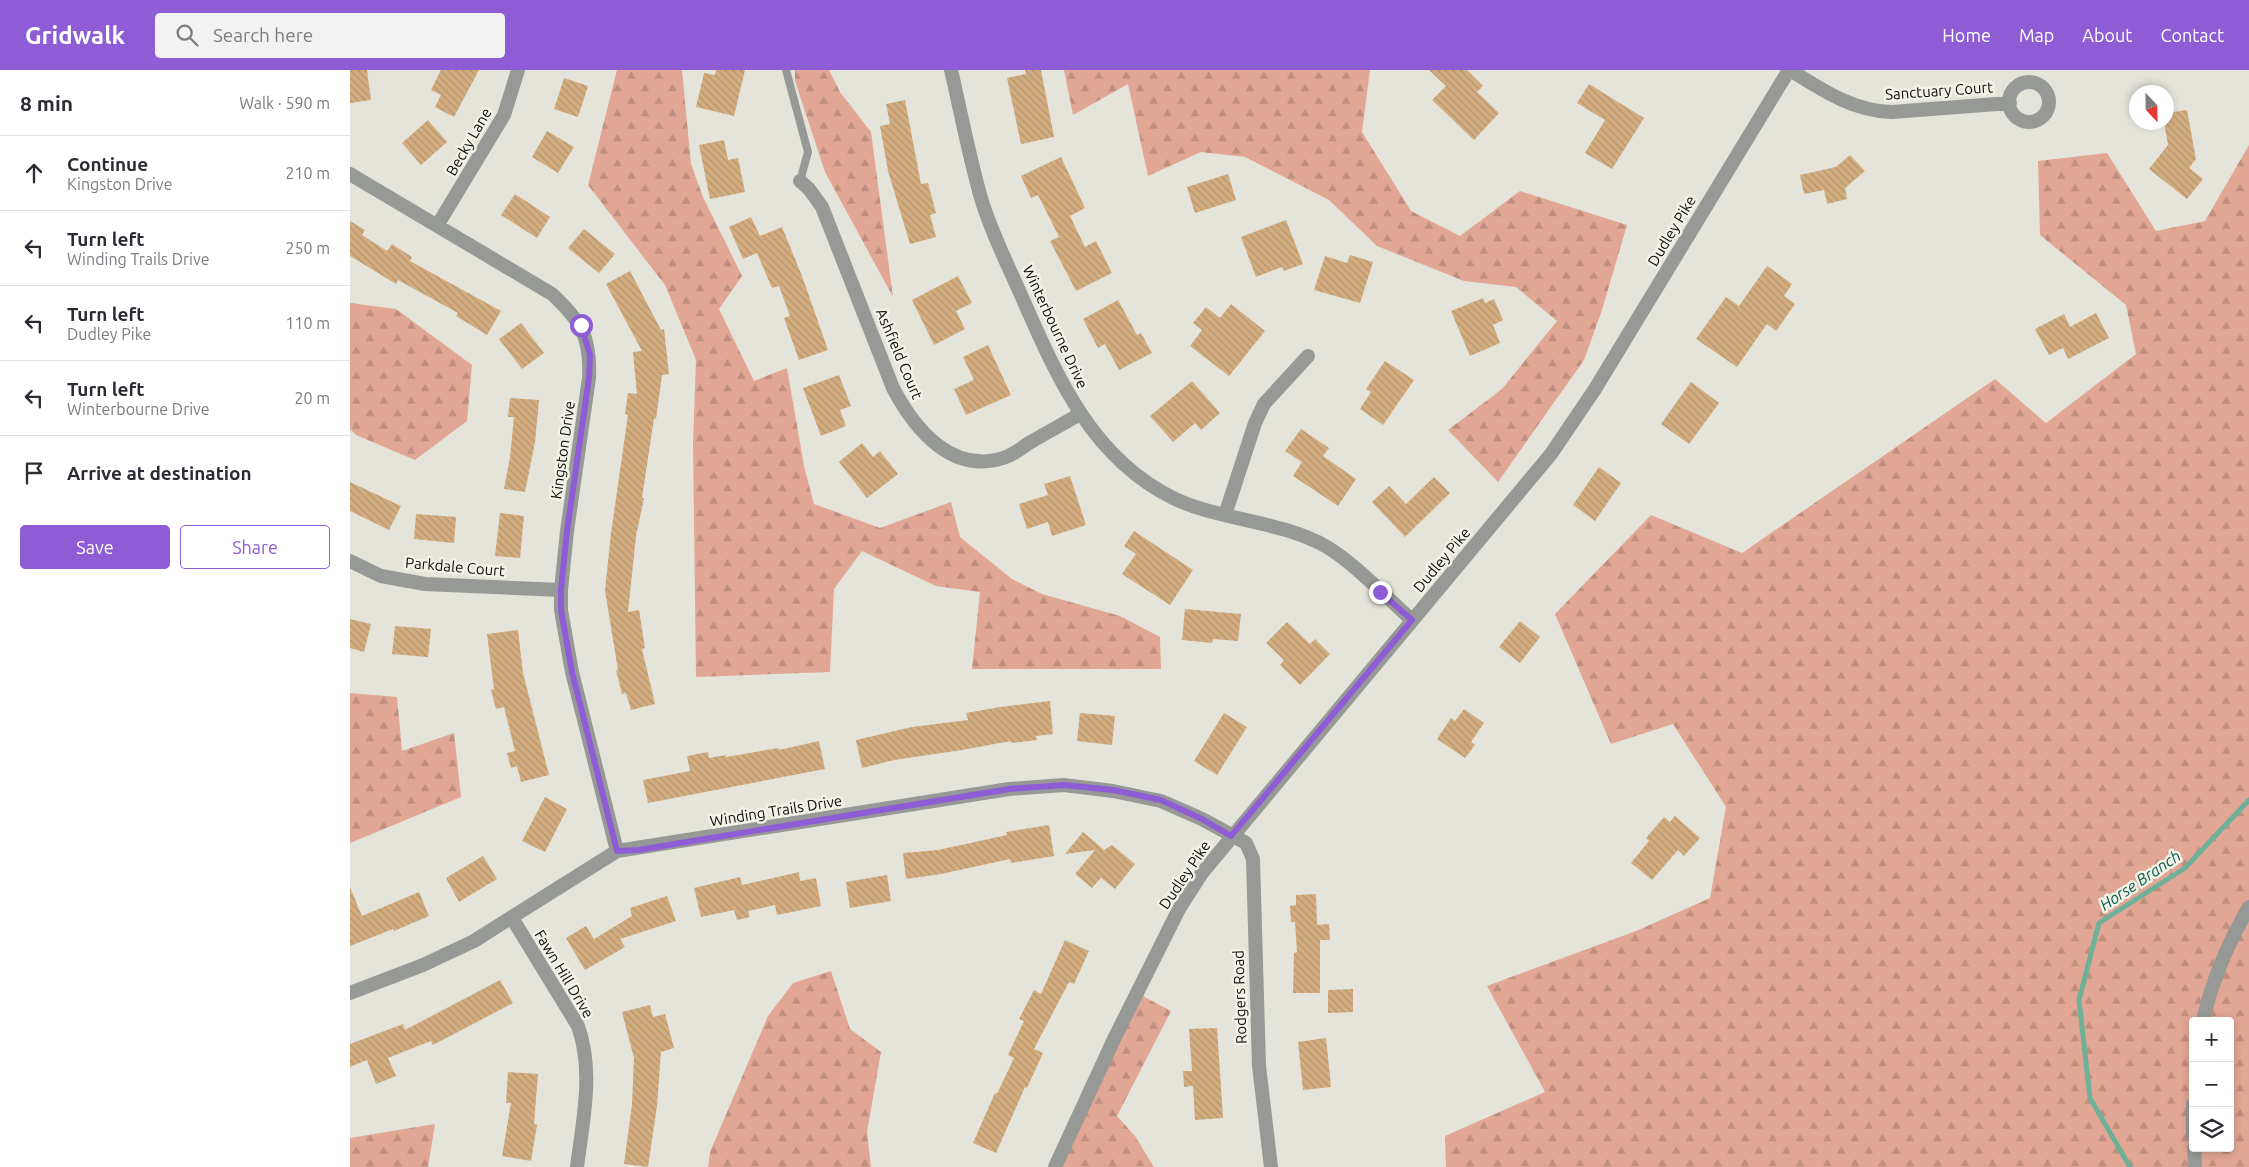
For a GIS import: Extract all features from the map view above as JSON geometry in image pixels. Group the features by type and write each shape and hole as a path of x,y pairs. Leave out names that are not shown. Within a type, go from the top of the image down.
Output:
{"street":[{"name":"Becky Lane","path":"437,226 504,115 518,70"},
{"name":"Winterbourne Drive","path":"951,70 981,198 992,230 1057,375 1080,414 1130,470 1149,485 1198,508 1292,533 1327,547 1348,563 1412,620"},
{"name":"Sanctuary Court","path":"1789,70 1832,95 1876,112 2010,103"},
{"name":"Dudley Pike","path":"1055,1167 1114,1039 1179,909 1202,873 1551,454 1595,389 1789,70"},
{"name":"Kingston Drive","path":"350,174 552,294 574,314 581,325 590,355 589,378 567,531 561,590 561,610 572,672 617,851"},
{"name":"Ashfield Court","path":"800,180 809,188 822,208 893,388 911,418 934,443 946,452 960,458 976,462 994,460 1008,456 1080,414"},
{"path":"1225,515 1255,423 1264,404 1308,356"},
{"name":"Parkdale Court","path":"350,562 381,576 425,584 561,590"},
{"name":"Winding Trails Drive","path":"350,993 423,965 474,941 617,851 638,850 1009,789 1064,785 1113,790 1161,800 1202,819 1231,836"},
{"name":"Rodgers Road","path":"1231,836 1246,843 1253,859 1259,1066 1271,1167"},
{"path":"2204,1017 2220,962 2249,907"},
{"name":"Fawn Hill Drive","path":"512,918 578,1026 583,1041 587,1066 577,1167"},
{"path":"2194,1152 2195,1167"}],"lane":[{"path":"786,70 808,152 800,180"}],"green space":[{"path":"617,70 682,70 691,164 703,197 742,276 719,309 754,381 787,368 804,466 814,504 880,528 951,502 960,537 1012,579 1042,594 1120,616 1160,637 1161,669 972,669 980,592 936,586 862,551 834,589 830,672 696,677 693,443 696,360 665,285 588,185"},
{"path":"795,70 829,70 840,92 871,132 893,297 825,172 795,81"},
{"path":"1064,70 1370,70 1362,132 1411,211 1460,236 1520,191 1627,225 1602,310 1584,360 1498,482 1448,430 1502,389 1557,321 1516,287 1464,281 1377,246 1329,200 1245,157 1201,152 1148,176 1128,84 1073,115"},
{"path":"2249,145 2249,1167 1446,1167 1445,1136 1545,1092 1487,986 1636,931 1710,898 1726,807 1673,724 1611,744 1555,614 1651,515 1742,553 1995,379 2046,423 2136,354 2126,305 2040,235 2038,161 2107,153 2156,231 2205,221"},
{"path":"350,303 396,309 472,365 467,421 415,460 356,435 350,429"},
{"path":"350,693 397,697 402,751 454,733 461,797 350,843"},
{"path":"831,971 850,1029 881,1052 867,1132 871,1167 708,1167 710,1152 768,1016 793,983"},
{"path":"1137,993 1171,1011 1117,1116 1135,1136 1154,1167 1055,1167"},
{"path":"435,1124 428,1167 350,1167 350,1138"}],"building":[{"path":"350,70 367,70 371,100 350,103"},
{"path":"441,70 479,70 454,117 435,107 441,95 431,90"},
{"path":"716,70 745,70 734,116 696,107 704,73 715,75"},
{"path":"1025,70 1041,70 1054,137 1021,144 1007,78 1026,74"},
{"path":"1429,70 1467,70 1483,86 1477,92 1499,113 1474,140 1432,100 1446,86"},
{"path":"564,78 588,86 578,117 554,109"},
{"path":"1589,84 1644,118 1612,169 1585,153 1605,120 1577,103"},
{"path":"905,100 921,184 928,183 936,213 930,215 936,237 910,244 888,171 880,126 890,124 886,104"},
{"path":"2187,110 2196,159 2189,168 2203,179 2187,199 2149,169 2168,145 2165,130 2174,130 2174,112"},
{"path":"428,120 447,142 421,165 402,143"},
{"path":"547,131 574,147 558,173 532,157"},
{"path":"724,140 728,160 738,158 745,192 710,199 699,145"},
{"path":"1850,155 1865,171 1845,188 1847,199 1827,204 1824,190 1804,194 1800,175 1836,167"},
{"path":"1061,157 1085,208 1070,216 1085,247 1096,241 1112,273 1076,291 1050,241 1059,237 1038,195 1031,198 1021,176"},
{"path":"1228,174 1236,200 1195,213 1187,187"},
{"path":"515,194 550,217 537,238 501,215"},
{"path":"751,217 760,236 782,227 802,276 828,350 799,360 784,318 790,316 779,286 772,288 757,253 743,259 729,227"},
{"path":"1286,220 1303,264 1284,271 1282,267 1256,277 1241,237"},
{"path":"350,221 365,230 362,235 387,251 392,244 412,257 410,261 501,311 487,335 456,316 458,313 398,280 396,284 350,256"},
{"path":"584,229 615,254 599,273 568,248"},
{"path":"1350,255 1373,262 1360,303 1314,290 1325,256 1347,263"},
{"path":"1767,266 1792,284 1784,296 1795,304 1776,331 1767,324 1737,367 1696,339 1726,297 1739,306"},
{"path":"630,271 661,330 664,329 669,374 662,375 656,419 654,418 642,498 644,498 636,536 628,612 639,610 645,648 642,649 655,704 631,710 626,693 622,694 616,670 618,670 605,591 611,533 628,415 625,414 628,393 637,394 633,352 642,351 606,284"},
{"path":"958,276 972,303 956,311 965,329 934,345 912,300"},
{"path":"1483,298 1485,303 1494,299 1503,320 1493,325 1500,343 1470,356 1451,311"},
{"path":"1118,300 1137,335 1141,333 1152,353 1119,370 1105,344 1098,348 1083,319"},
{"path":"1231,304 1265,331 1229,376 1190,346 1202,330 1193,323 1206,307 1220,318"},
{"path":"2096,313 2109,338 2068,359 2063,348 2049,355 2035,329 2064,314 2070,327"},
{"path":"521,323 544,353 522,369 499,339"},
{"path":"988,345 1011,395 966,415 954,389 974,380 963,357"},
{"path":"1385,361 1414,380 1383,425 1360,409 1371,392 1366,389"},
{"path":"839,375 851,406 840,410 846,426 821,436 803,388"},
{"path":"1192,381 1220,413 1201,430 1195,423 1173,442 1150,416"},
{"path":"1691,382 1719,403 1689,444 1661,424"},
{"path":"510,398 539,400 535,442 525,492 504,489 510,457 514,417 508,417"},
{"path":"1301,429 1329,448 1323,456 1356,479 1338,506 1293,476 1302,462 1285,451"},
{"path":"862,443 873,457 880,451 898,474 867,498 839,462"},
{"path":"1599,467 1621,483 1595,521 1573,505"},
{"path":"1070,476 1086,525 1052,536 1048,522 1027,529 1019,504 1048,495 1044,484"},
{"path":"1434,477 1450,493 1405,537 1372,502 1389,486 1406,504"},
{"path":"350,482 401,506 389,530 350,511"},
{"path":"500,513 524,516 520,558 495,556"},
{"path":"416,514 456,517 454,543 414,539"},
{"path":"1134,531 1193,570 1170,605 1122,574 1136,554 1124,546"},
{"path":"1185,609 1241,614 1238,641 1213,639 1212,643 1182,640"},
{"path":"350,619 371,624 364,652 350,648"},
{"path":"1520,621 1540,637 1520,663 1499,647"},
{"path":"1287,622 1310,644 1315,639 1330,654 1300,685 1280,665 1284,660 1266,643"},
{"path":"395,626 431,629 428,657 392,654"},
{"path":"518,630 523,673 549,775 521,782 517,766 511,768 507,753 515,751 504,707 496,709 491,690 494,689 487,634"},
{"path":"1050,701 1053,734 1036,736 1037,740 1011,743 1011,741 894,760 862,768 856,740 912,727 968,720 966,713"},
{"path":"1464,709 1484,723 1471,742 1475,745 1465,758 1437,739 1451,718 1455,721"},
{"path":"1080,713 1115,716 1112,745 1077,741"},
{"path":"1224,713 1247,727 1217,775 1194,761"},
{"path":"819,741 825,769 648,803 643,780 690,771 687,756 708,752 709,758 726,755 726,757 778,748 779,750"},
{"path":"545,797 567,809 545,852 522,841"},
{"path":"1675,816 1700,838 1684,856 1678,850 1652,880 1631,863 1649,841 1646,838 1664,817 1670,822"},
{"path":"1049,825 1054,856 1011,863 1010,859 941,874 906,879 903,853 938,850 1007,835 1006,832"},
{"path":"1083,832 1104,850 1112,845 1135,864 1115,889 1101,878 1092,888 1075,874 1095,850 1065,854"},
{"path":"483,856 497,879 459,902 446,878"},
{"path":"799,872 800,881 816,878 821,906 777,915 775,905 748,911 750,917 737,920 734,910 701,917 694,888 740,877 742,885"},
{"path":"887,875 891,901 850,908 846,882"},
{"path":"350,887 362,916 419,892 429,916 394,931 393,929 350,946"},
{"path":"1316,894 1317,925 1329,924 1330,940 1320,940 1320,993 1293,993 1294,953 1297,952 1295,922 1291,922 1290,906 1296,905 1296,895"},
{"path":"667,896 676,921 620,939 625,947 585,970 566,938 586,926 594,939 632,916 630,908"},
{"path":"1065,940 1089,951 1074,984 1069,982 1034,1049 1043,1053 1027,1088 1025,1087 996,1153 973,1143 995,1093 997,1094 1014,1058 1008,1055 1024,1021 1019,1019 1034,990 1041,994"},
{"path":"500,980 513,1003 433,1045 431,1041 388,1058 396,1076 376,1084 367,1060 350,1067 350,1044 403,1024 405,1030"},
{"path":"1353,989 1353,1012 1328,1013 1328,990"},
{"path":"650,1005 653,1017 665,1014 674,1048 661,1052 657,1106 648,1167 624,1164 632,1104 634,1058 622,1012"},
{"path":"1217,1028 1223,1118 1195,1120 1193,1086 1184,1087 1183,1071 1192,1071 1189,1029"},
{"path":"1326,1038 1331,1087 1303,1090 1298,1042"},
{"path":"508,1072 538,1074 534,1124 537,1125 531,1161 502,1156 511,1103 506,1103"}],"waterway":[{"name":"Horse Branch","path":"2130,1167 2090,1098 2079,1000 2099,923 2185,868 2249,800"}],"route":[{"path":"581,325 590,355 589,378 567,531 561,590 561,610 572,672 617,851 638,850 1009,789 1064,785 1113,790 1161,800 1202,819 1231,836 1412,620 1380,592"}]}
